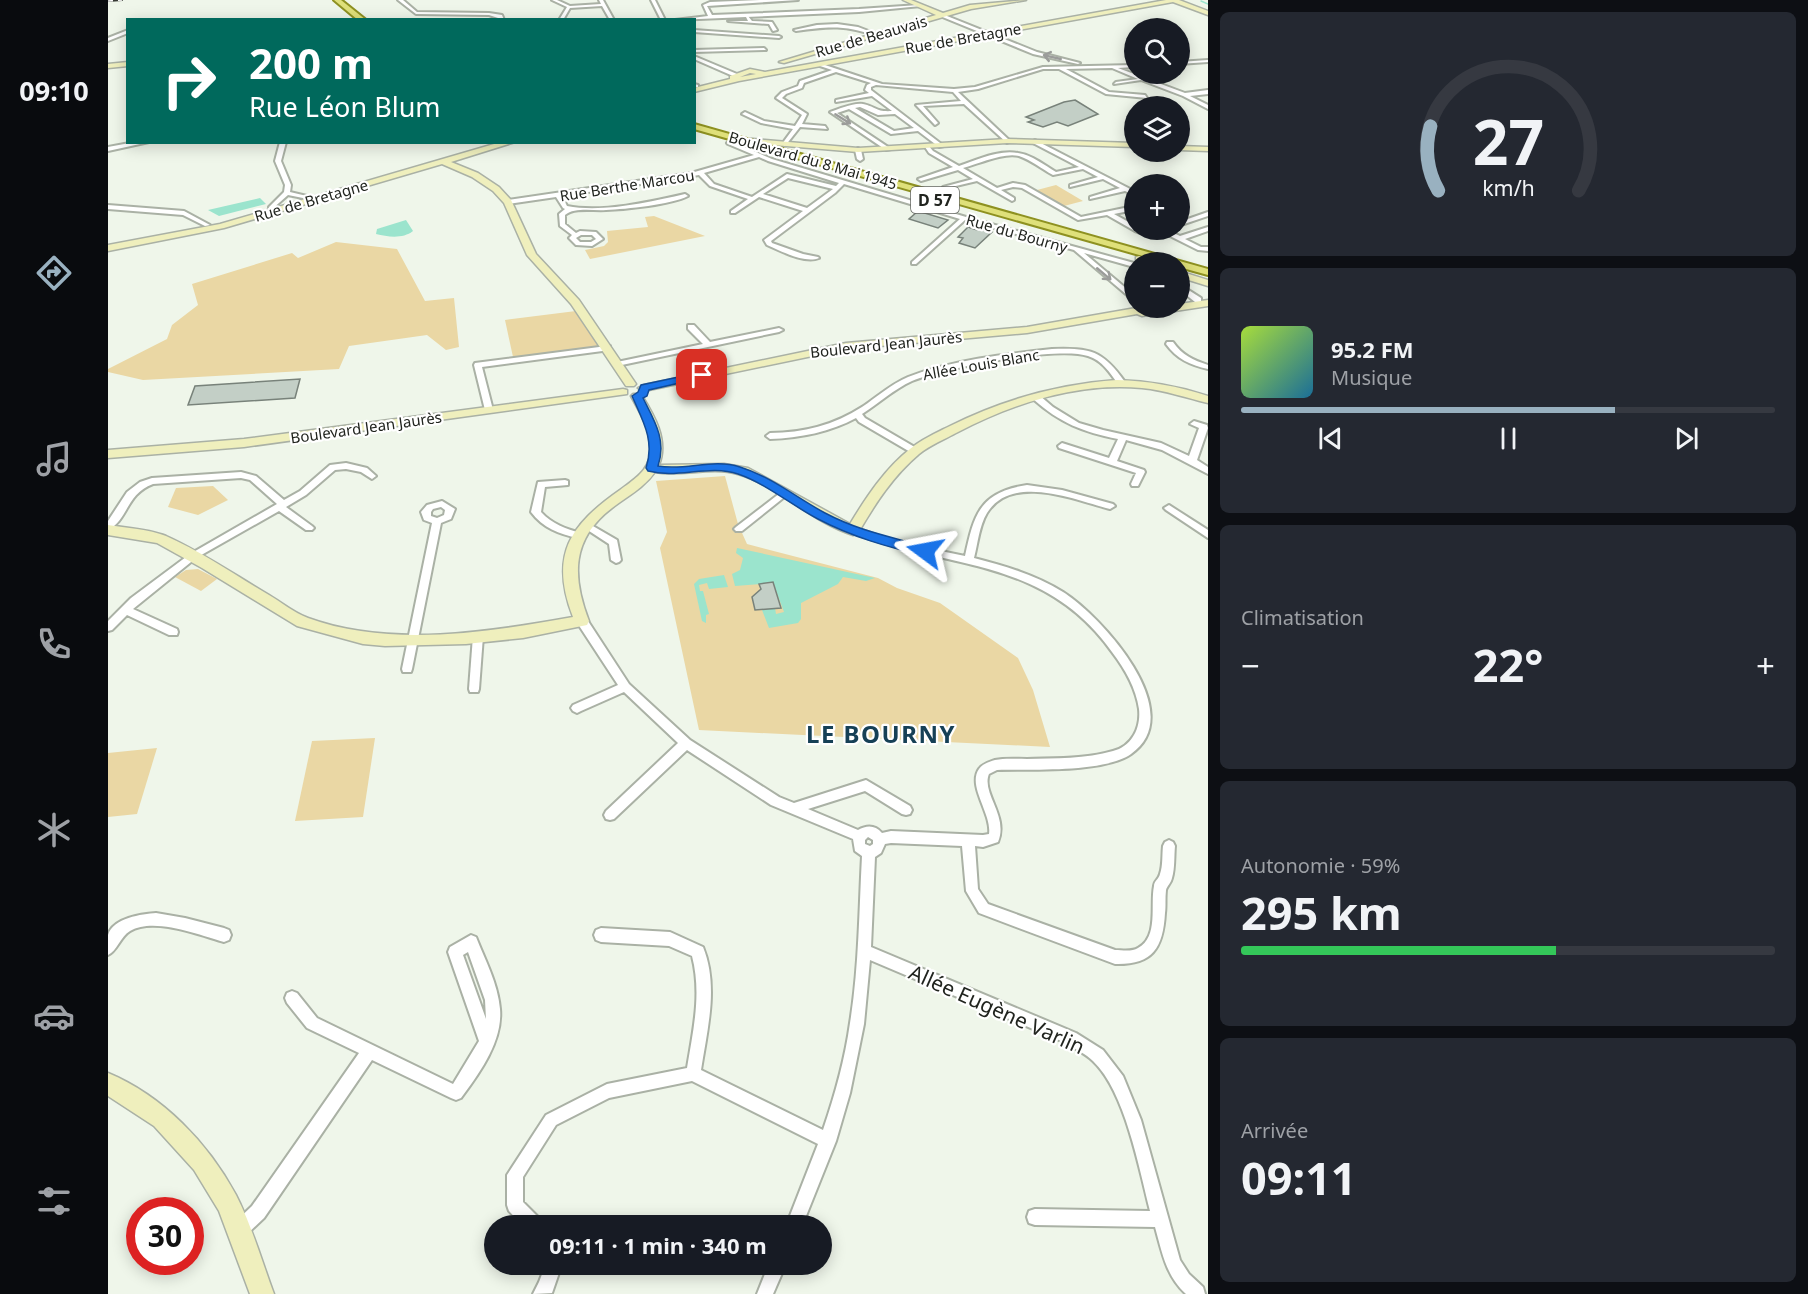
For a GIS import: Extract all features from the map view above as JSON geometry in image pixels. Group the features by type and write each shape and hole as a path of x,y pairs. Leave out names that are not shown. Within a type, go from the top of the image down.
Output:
{"main road":[{"path":"337,0 360,18"},
{"name":"Boulevard du 8 Mai 1945","path":"696,127 742,140 799,151 1140,252"},
{"name":"Boulevard du 8 Mai 1945","path":"696,133 1124,257"},
{"path":"1190,272 1208,277"}],"street":[{"path":"400,0 416,13 489,14 501,18"},
{"path":"554,0 569,7 602,2 611,18"},
{"path":"653,0 662,18"},
{"path":"710,15 705,5 710,3 794,0 800,12"},
{"path":"908,0 1035,54 1110,68 1124,73"},
{"name":"Rue de Beauvais","path":"759,72 977,5 1023,0"},
{"path":"1177,1 1208,14"},
{"name":"Rue de Bretagne","path":"696,87 735,76 819,64 1177,1"},
{"path":"690,18 710,15 919,6"},
{"path":"562,18 569,7"},
{"path":"442,18 445,13"},
{"path":"747,14 751,22"},
{"path":"696,17 770,23 775,30"},
{"path":"796,30 846,25 857,26 877,35"},
{"path":"696,31 779,37"},
{"path":"108,40 126,32"},
{"path":"696,51 764,49"},
{"path":"696,58 735,76"},
{"path":"1190,62 1208,61"},
{"path":"108,66 126,64"},
{"path":"819,64 874,84 906,89 954,91 976,88 1036,69 1124,67"},
{"path":"1061,68 1108,93 1136,96"},
{"path":"785,144 805,115 781,100 779,98 781,95 800,87 802,82 836,70"},
{"path":"1116,83 1124,82"},
{"path":"874,84 868,88 872,94 941,146"},
{"path":"1155,84 1185,95 1208,107"},
{"path":"954,91 1007,141"},
{"path":"1185,95 1208,92"},
{"path":"838,101 872,94"},
{"path":"935,123 919,105 967,102"},
{"path":"888,149 833,112 861,105 878,113 896,112"},
{"path":"849,107 893,132 920,129"},
{"path":"745,114 763,122 825,128"},
{"path":"742,140 785,144 799,151 859,155 888,149 1007,141 1049,145 1124,145"},
{"name":"Rue du Bourny","path":"730,143 760,156 964,218 1075,249 1124,258"},
{"path":"108,148 134,144"},
{"path":"272,208 287,193 288,185 278,161 282,144"},
{"name":"Rue de Bretagne","path":"108,247 272,208 488,144"},
{"name":"Rue de Bretagne","path":"108,247 209,229 504,144"},
{"path":"1049,145 1124,188"},
{"path":"928,147 931,152 1012,199"},
{"path":"1190,148 1208,149"},
{"path":"743,159 748,151"},
{"path":"921,179 1014,154 1055,174 1085,166"},
{"path":"460,167 460,162 467,155"},
{"name":"Rue Berthe Marcou","path":"508,202 701,174 743,159 760,156"},
{"path":"443,162 460,167 496,189 508,202 533,257 575,302 617,363 626,388"},
{"path":"701,174 712,185 808,210"},
{"path":"733,212 790,175 836,188"},
{"path":"1072,186 1105,177"},
{"path":"945,188 978,179"},
{"path":"816,258 802,256 767,242 844,181"},
{"path":"996,190 1013,185 1023,186 1080,219 1124,210"},
{"path":"1092,198 1124,189"},
{"path":"287,193 308,197"},
{"path":"558,195 568,209"},
{"path":"575,235 562,225 562,214 568,209 646,204 685,196"},
{"path":"646,204 650,213"},
{"path":"108,207 184,213 207,225"},
{"path":"1108,213 1124,222"},
{"path":"1190,220 1208,214"},
{"path":"914,263 964,218"},
{"path":"1190,235 1208,230"},
{"path":"1184,240 1200,249 1208,249"},
{"path":"1075,249 1124,291"},
{"path":"1190,292 1205,300"},
{"path":"1190,302 1205,300"},
{"name":"Boulevard Jean Jaurès","path":"1190,302 1205,300"},
{"name":"Boulevard Jean Jaurès","path":"108,454 244,443 489,410 626,388 627,395 836,347 1027,330 1124,313"},
{"path":"691,327 708,345"},
{"path":"617,363 779,330"},
{"path":"1170,344 1175,352 1186,359 1208,367"},
{"path":"489,410 478,365 607,348"},
{"name":"Allée Louis Blanc","path":"770,436 787,436 817,429 857,414 904,382 931,371 1058,351 1078,350 1096,356 1109,366 1121,382"},
{"path":"853,530 887,477 915,451 975,418 1066,388 1121,382 1169,388 1208,400"},
{"path":"641,392 655,434 656,455 652,468 645,478 594,515 582,530 569,564 569,580 582,621 625,687 686,743 775,801 859,836"},
{"path":"1036,397 1056,415 1078,427 1152,443 1208,471"},
{"path":"857,414 862,420 915,451"},
{"path":"1192,461 1204,427 1194,424"},
{"path":"1112,462 1123,438"},
{"path":"1062,446 1141,472 1135,484"},
{"path":"108,627 125,610 193,556 303,494 333,467 346,466 364,470 372,476"},
{"path":"652,468 669,471 715,466 736,470 759,478 822,516 878,540 1004,570 1041,585 1085,613 1113,643 1137,684 1147,716 1141,736 1127,751 1088,760 997,765 984,770 981,783 996,826 994,838 983,841 891,837 879,839"},
{"path":"309,528 253,478 241,475 152,481 139,484 129,494 108,529 160,539 193,556 302,622 363,639 478,636 582,621"},
{"path":"565,483 541,484 536,512 540,519 564,532 582,530 614,542 616,560"},
{"path":"969,561 983,512 995,498 1005,493 1016,489 1045,489 1110,506"},
{"path":"438,504 439,493"},
{"path":"739,529 784,493"},
{"path":"438,504 445,505 451,512 445,519 437,521 429,519 425,515 430,507 438,504"},
{"path":"1169,508 1208,534"},
{"path":"407,669 411,639 437,521"},
{"path":"125,610 172,632"},
{"path":"474,689 478,636"},
{"path":"577,708 625,687"},
{"path":"610,815 686,743"},
{"path":"793,809 866,785 906,810"},
{"path":"859,836 864,832 871,832 879,839"},
{"path":"859,836 860,846 869,852"},
{"path":"869,852 878,849 879,839"},
{"path":"968,841 972,891 984,909 1115,957 1126,958 1138,957 1147,952 1154,940 1160,885 1166,879 1169,846"},
{"path":"798,1215 828,1141 853,1048 864,969 869,852"},
{"path":"108,948 118,932 132,923 151,918 225,935"},
{"path":"601,935 670,939 698,952 704,969 704,1007 693,1074"},
{"path":"292,998 312,1023 456,1094 477,1064 494,1022 493,1001 471,942 455,952 486,1040"},
{"name":"Allée Eugène Varlin","path":"864,951 1071,1038 1098,1055 1118,1081 1133,1120 1173,1263 1183,1280 1197,1293"},
{"path":"238,1231 258,1212 369,1051"},
{"path":"525,1215 515,1205 515,1175 551,1120 607,1091 693,1074 828,1141"},
{"path":"108,1084 162,1118 201,1161 228,1204 262,1294"},
{"path":"1035,1216 1161,1219"},
{"path":"541,1294 549,1275"},
{"path":"765,1294 773,1275"}],"shaded area":[{"path":"1056,185 1083,201 1064,206 1037,190"},
{"path":"260,198 266,204 219,216 208,210"},
{"path":"654,216 705,236 590,259 585,250 604,246 608,242 607,231 648,227 645,217"},
{"path":"406,220 413,231 409,234 395,237 376,234 377,229"},
{"path":"336,242 397,249 425,301 454,298 459,347 446,350 427,335 349,346 339,369 143,380 108,372 108,369 167,339 172,325 198,305 192,284 292,253 298,258"},
{"path":"576,311 599,347 513,357 505,320"},
{"path":"725,476 738,524 747,544 878,578 897,588 940,603 1018,658 1033,690 1050,747 699,730 660,548 667,532 656,481"},
{"path":"213,486 228,500 198,515 168,507 176,488"},
{"path":"737,548 875,578 866,581 843,577 838,584 801,603 801,619 798,623 769,628 762,610 775,608 776,614 784,612 773,583 735,586 732,574 740,570 743,558 736,553"},
{"path":"198,569 217,579 201,591 175,577 186,570"},
{"path":"724,575 728,587 709,589 707,583 699,585 700,591 703,591 709,614 706,615 706,623 702,621 694,584 699,579"},
{"path":"375,738 363,817 295,821 312,741"},
{"path":"157,748 137,814 108,817 108,753"}],"building":[{"path":"1075,100 1098,114 1068,126 1057,122 1043,127 1028,122 1034,120 1026,117"},
{"path":"918,211 948,220 938,228 909,219"},
{"path":"968,227 992,232 975,248 959,243 963,238 958,237"},
{"path":"300,379 295,398 188,405 195,386"},
{"path":"773,582 781,608 755,610 752,597 761,589 759,584"}],"waterway":[{"path":"1201,1 1208,4"}],"railway":[{"path":"108,1 122,0"}],"district":[{"name":"LE BOURNY","path":"881,733"}],"route":[{"path":"702,375 644,388 645,392 637,396 655,434 656,455 652,468 677,471 715,466 736,470 759,478 822,516 853,530 878,540 925,551"}]}
